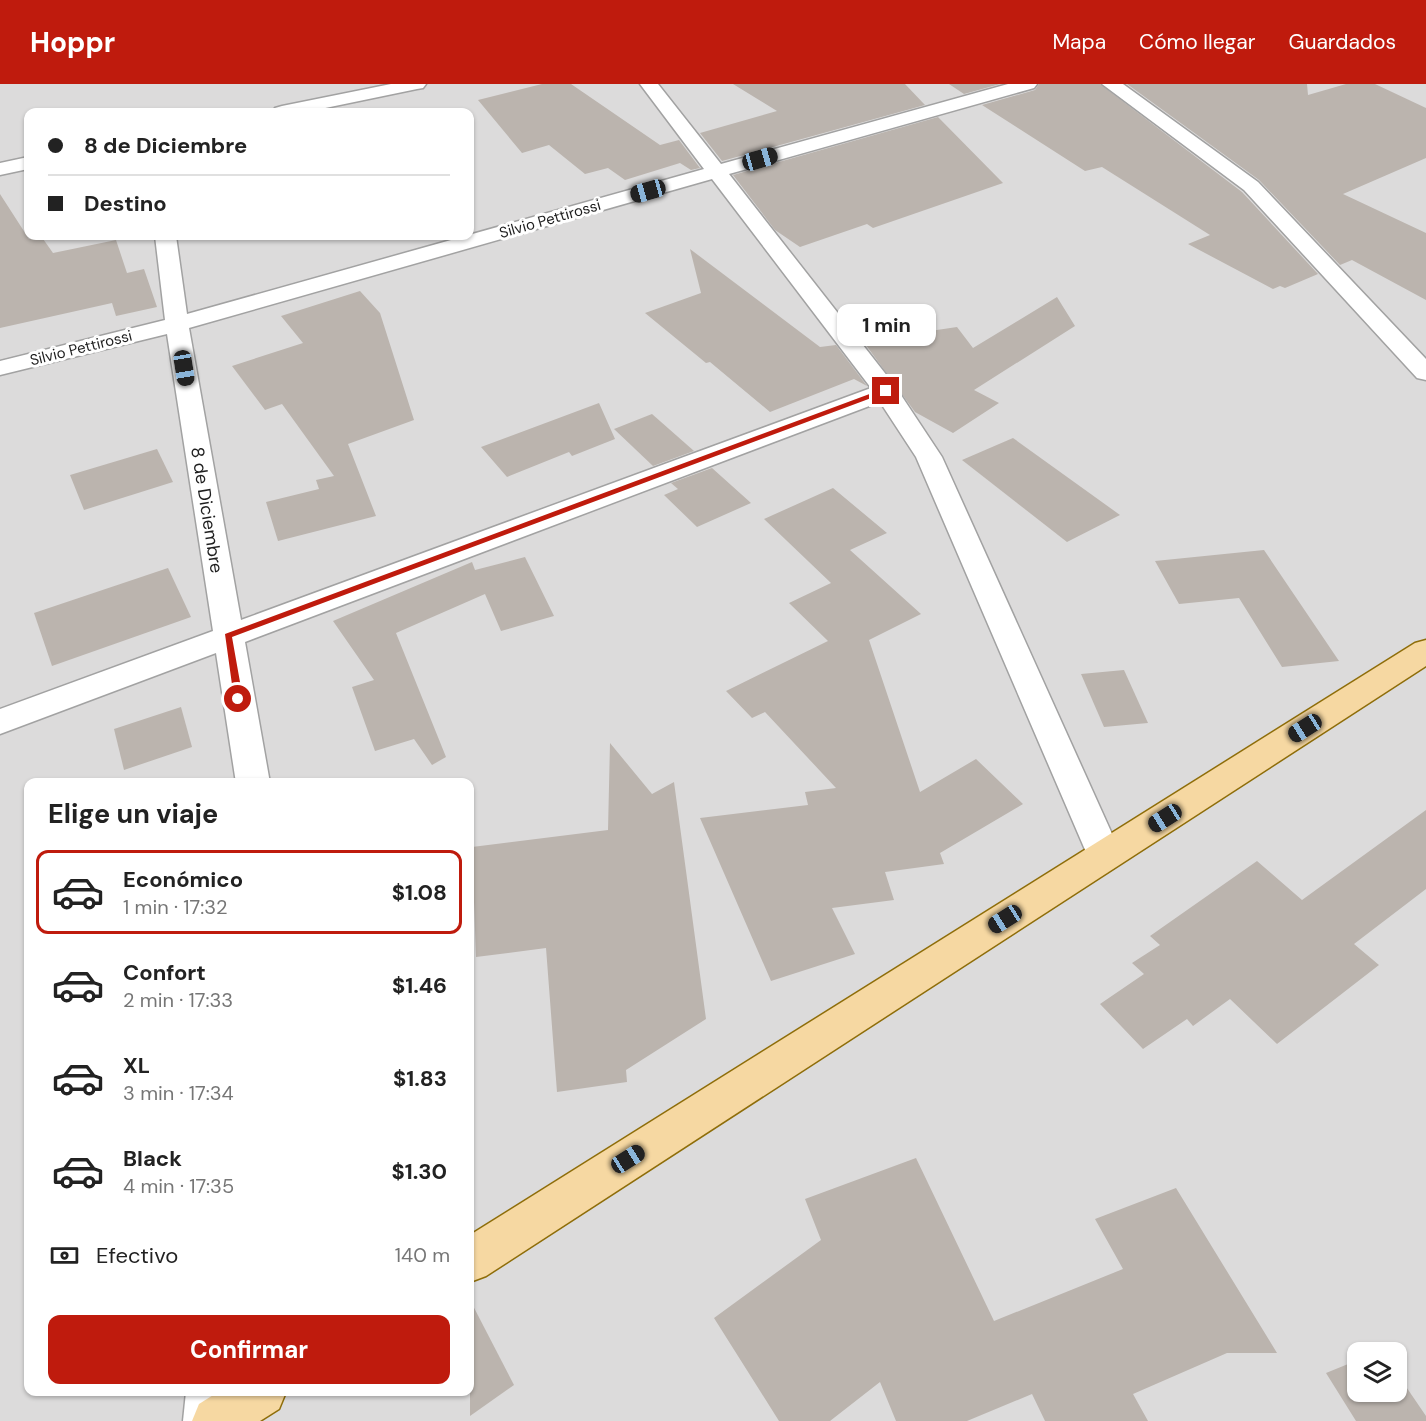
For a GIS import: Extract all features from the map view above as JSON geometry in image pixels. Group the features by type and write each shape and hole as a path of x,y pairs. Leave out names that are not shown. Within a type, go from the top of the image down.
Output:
{"main road":[{"path":"474,1257 1426,651"},
{"path":"216,1421 256,1396"}],"street":[{"path":"291,105 417,84"},
{"path":"649,84 886,391 929,457 1104,856"},
{"name":"Silvio Pettirossi","path":"0,368 177,324 1028,84"},
{"path":"1111,84 1251,186 1426,373"},
{"path":"0,169 24,164"},
{"name":"8 de Diciembre","path":"166,240 177,324 252,778"},
{"path":"0,722 886,391"},
{"path":"207,1421 210,1396"}],"shaded area":[{"path":"0,84 1426,84 1426,1421 0,1421"}],"building":[{"path":"542,84 571,84 660,145 679,140 700,168 691,170 680,163 625,180 608,168 585,174 549,145 522,153 478,100"},
{"path":"733,84 905,84 925,105 722,161 700,133 777,111"},
{"path":"949,84 1000,84 964,94"},
{"path":"1039,84 1100,84 1242,192 1318,274 1285,288 1280,286 1273,289 1188,244 1210,235 1102,167 1085,171 982,105 1035,90"},
{"path":"1127,84 1307,84 1308,95 1346,84 1375,84 1426,108 1426,158 1343,194 1426,233 1426,300 1352,260 1340,265 1259,180"},
{"path":"938,117 1003,183 873,228 867,224 800,247 775,230 733,175"},
{"path":"0,194 24,231 24,240 44,240 53,253 116,240 127,273 144,269 157,307 116,316 112,303 0,328"},
{"path":"690,249 820,347 836,345 867,386 854,379 770,412 710,362 706,363 645,313 701,293"},
{"path":"360,291 380,313 414,420 348,444 376,516 278,541 266,502 319,489 316,480 334,476 282,404 265,410 232,366 303,343 281,316"},
{"path":"1057,297 1075,326 974,390 999,403 953,433 915,412 863,341 957,327 973,348"},
{"path":"599,403 615,439 572,456 569,452 507,477 481,447"},
{"path":"652,414 694,451 653,466 614,429"},
{"path":"1013,438 1120,515 1067,542 962,460"},
{"path":"157,449 173,482 84,510 70,475"},
{"path":"712,468 751,503 697,527 664,495 678,489 671,483"},
{"path":"833,488 887,533 850,550 921,614 869,640 920,792 976,759 1023,804 940,853 944,864 885,872 894,900 832,908 855,954 771,981 700,818 808,805 805,792 836,788 765,712 752,718 726,691 828,641 789,603 831,583 764,519"},
{"path":"1264,550 1339,661 1282,667 1239,598 1179,604 1155,561"},
{"path":"525,557 554,616 501,631 485,594 396,633 446,757 432,765 414,739 375,751 352,687 374,680 333,621 472,562 475,570"},
{"path":"168,568 191,617 52,666 34,613"},
{"path":"1124,670 1148,723 1104,727 1081,674"},
{"path":"181,707 192,747 124,770 114,729"},
{"path":"610,743 652,794 674,782 706,1019 626,1070 627,1082 557,1092 546,948 476,957 474,847 608,830"},
{"path":"1426,810 1426,889 1354,944 1379,965 1277,1044 1230,999 1193,1026 1187,1019 1143,1049 1100,1004 1144,974 1132,963 1160,945 1150,936 1257,861 1302,900"},
{"path":"916,1158 994,1321 1123,1269 1095,1219 1176,1188 1277,1353 1227,1353 1133,1394 1148,1421 1045,1421 1032,1394 967,1421 896,1421 880,1382 830,1421 779,1421 714,1318 821,1240 805,1199"},
{"path":"474,1308 514,1385 470,1416 470,1396 474,1396"},
{"path":"1347,1364 1347,1402 1407,1402 1407,1388 1426,1416 1426,1421 1356,1421 1326,1373"}],"route":[{"path":"238,699 228,636 886,391"}]}
